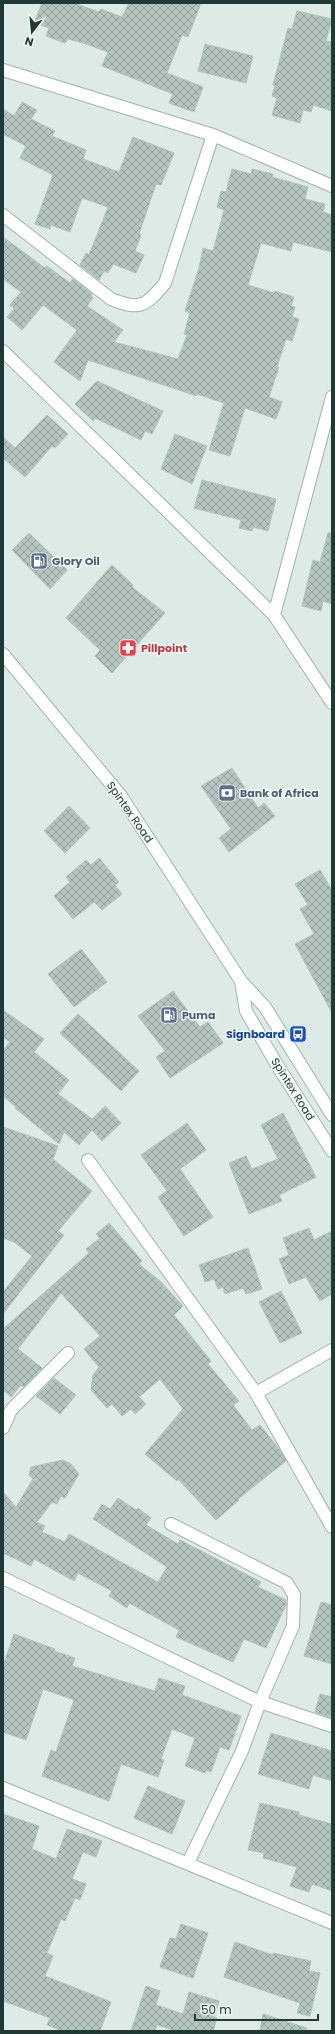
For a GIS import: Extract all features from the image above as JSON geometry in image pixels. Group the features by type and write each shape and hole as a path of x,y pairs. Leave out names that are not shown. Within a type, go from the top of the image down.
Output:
{"street":[{"path":"3,70 213,135 332,186"},
{"path":"3,216 111,299 126,306 137,307 152,298 164,283 213,135"},
{"path":"3,351 274,615 332,703"},
{"path":"274,615 332,397"},
{"name":"Spintex Road","path":"3,654 121,796 241,981 265,1007 332,1115"},
{"name":"Spintex Road","path":"241,981 246,1011 277,1065 332,1151"},
{"path":"88,1160 256,1393 332,1527"},
{"path":"256,1393 332,1350"},
{"path":"3,1428 7,1406 68,1353"},
{"path":"171,1524 287,1582 294,1595 293,1626 260,1702 242,1751 188,1863"},
{"path":"3,1578 260,1702 332,1726"},
{"path":"3,1788 332,1923"}],"building":[{"path":"42,3 74,3 99,12 101,9 122,17 129,3 201,3 188,37 182,35 167,73 203,87 194,112 169,103 173,94 102,66 108,52 68,39 65,43 46,36 49,28 34,23"},
{"path":"297,11 332,19 326,41 332,42 332,111 313,105 311,112 303,110 300,123 272,115 277,98 272,96 275,86 273,85 288,28 292,29"},
{"path":"205,44 253,56 246,83 198,71"},
{"path":"22,102 37,110 31,119 55,131 52,136 86,150 83,159 119,172 133,137 174,153 161,185 156,184 139,234 141,235 135,251 144,255 136,273 113,264 108,273 104,271 99,280 80,265 86,253 89,255 108,207 82,198 70,232 51,225 50,229 35,224 53,175 20,158 26,146 3,134 3,109 14,116"},
{"path":"232,169 251,174 252,169 273,174 272,177 308,187 305,199 325,204 323,212 332,215 332,252 293,242 291,251 261,243 248,285 294,297 291,306 295,307 292,317 299,319 292,341 286,339 269,397 282,402 276,419 245,408 230,456 209,450 224,403 197,394 197,396 88,360 80,381 54,362 77,330 43,305 22,330 7,317 14,309 10,305 21,292 3,279 3,237 45,268 47,266 70,283 73,279 92,294 91,296 93,298 87,306 123,330 114,342 178,359 187,335 184,334 190,313 185,311 199,268 203,248 213,251 224,210 217,207 221,191 226,192"},
{"path":"97,381 163,411 152,434 145,431 141,440 95,418 93,421 75,404"},
{"path":"47,415 68,434 55,448 52,446 25,477 3,458 3,437 15,448"},
{"path":"175,434 207,446 192,484 161,469"},
{"path":"202,480 276,499 268,531 253,527 252,531 239,528 241,520 194,508"},
{"path":"29,533 67,570 50,589 12,550"},
{"path":"328,533 332,533 332,604 323,601 321,611 302,606 313,560 320,562"},
{"path":"112,565 133,585 132,587 165,613 112,673 95,656 100,650 66,618"},
{"path":"232,768 258,808 264,803 275,816 229,852 219,838 231,829 201,786"},
{"path":"69,806 90,828 65,853 44,831"},
{"path":"99,858 119,882 115,885 122,894 102,910 94,902 73,919 54,896 70,882 66,877 86,860 91,865"},
{"path":"320,870 332,890 332,1013 295,944 314,934 300,909 308,905 295,884"},
{"path":"81,949 107,982 74,1007 48,974"},
{"path":"173,991 200,1027 208,1022 223,1043 170,1078 156,1057 165,1051 138,1016"},
{"path":"3,1010 44,1039 34,1052 69,1080 58,1094 92,1119 105,1106 121,1123 102,1141 92,1130 79,1145 64,1132 59,1144 15,1108 16,1107 3,1096 3,1050 10,1042 3,1037"},
{"path":"78,1014 139,1071 121,1091 60,1033"},
{"path":"283,1113 316,1177 279,1195 282,1201 249,1214 229,1163 246,1156 252,1169 278,1159 261,1125"},
{"path":"187,1123 206,1150 180,1169 213,1217 184,1236 158,1197 167,1191 141,1155"},
{"path":"3,1127 58,1146 53,1159 92,1191 58,1231 64,1235 3,1314 3,1292 32,1256 14,1242 3,1238"},
{"path":"109,1223 142,1261 139,1264 160,1281 183,1306 174,1315 211,1361 208,1364 239,1401 233,1405 252,1430 260,1425 280,1450 286,1461 238,1499 239,1500 216,1520 178,1479 177,1481 145,1454 183,1409 160,1379 139,1397 146,1404 135,1414 131,1409 122,1416 112,1404 107,1408 91,1390 93,1375 99,1367 84,1349 100,1336 61,1293 18,1349 42,1368 24,1387 21,1385 11,1397 3,1390 3,1329 89,1253 86,1249 100,1238 96,1234"},
{"path":"309,1228 314,1240 332,1231 332,1294 320,1301 306,1277 289,1284 279,1259 289,1255 283,1238"},
{"path":"248,1248 262,1289 246,1294 243,1288 225,1294 223,1287 218,1289 214,1279 205,1282 199,1265"},
{"path":"281,1291 302,1333 280,1343 259,1302"},
{"path":"54,1378 76,1395 60,1414 36,1396"},
{"path":"63,1460 71,1464 79,1474 65,1498 61,1496 57,1504 52,1502 37,1522 45,1526 42,1532 65,1542 69,1534 158,1582 167,1567 93,1519 102,1504 110,1509 118,1498 136,1510 138,1508 151,1518 146,1525 178,1544 180,1540 261,1582 258,1587 286,1600 286,1605 266,1648 244,1639 233,1662 176,1637 179,1630 129,1603 127,1608 109,1596 112,1591 78,1573 74,1581 34,1559 31,1566 3,1553 3,1492 16,1507 33,1479 29,1475 31,1467"},
{"path":"321,1602 332,1605 332,1664 304,1656"},
{"path":"14,1634 75,1658 72,1666 155,1691 159,1678 185,1686 182,1695 241,1716 229,1750 220,1747 211,1772 206,1770 205,1773 185,1766 195,1738 172,1729 161,1759 164,1760 158,1777 121,1764 109,1801 42,1776 51,1750 56,1752 74,1700 43,1689 26,1740 3,1732 3,1666"},
{"path":"320,1694 332,1697 332,1718 315,1712"},
{"path":"271,1733 332,1751 332,1781 313,1775 309,1789 258,1774"},
{"path":"148,1786 185,1801 172,1834 134,1818"},
{"path":"260,1803 299,1812 299,1815 332,1824 332,1891 312,1884 309,1892 290,1886 297,1867 263,1858 264,1853 248,1850"},
{"path":"3,1814 39,1826 32,1849 56,1859 67,1829 102,1841 96,1857 83,1852 72,1879 86,1884 80,1900 75,1898 65,1921 61,1919 47,1953 53,1956 45,1976 111,2002 100,2031 62,2031 47,2025 50,2018 3,2001"},
{"path":"181,1924 208,1933 193,1978 160,1967 170,1938 176,1939"},
{"path":"235,1942 273,1955 273,1953 311,1961 309,1971 320,1973 310,2016 297,2013 300,2003 224,1977"},
{"path":"146,1986 160,1991 156,2005 183,2014 189,1992 219,2001 214,2017 217,2018 213,2031 177,2031 157,2025 155,2031 131,2031"},
{"path":"263,2014 307,2028 306,2031 260,2031"}],"place":[{"name":"Glory Oil","path":"39,561"},
{"name":"Pillpoint","path":"128,648"},
{"name":"Bank of Africa","path":"227,793"},
{"name":"Puma","path":"169,1015"},
{"name":"Signboard","path":"298,1034"}]}
